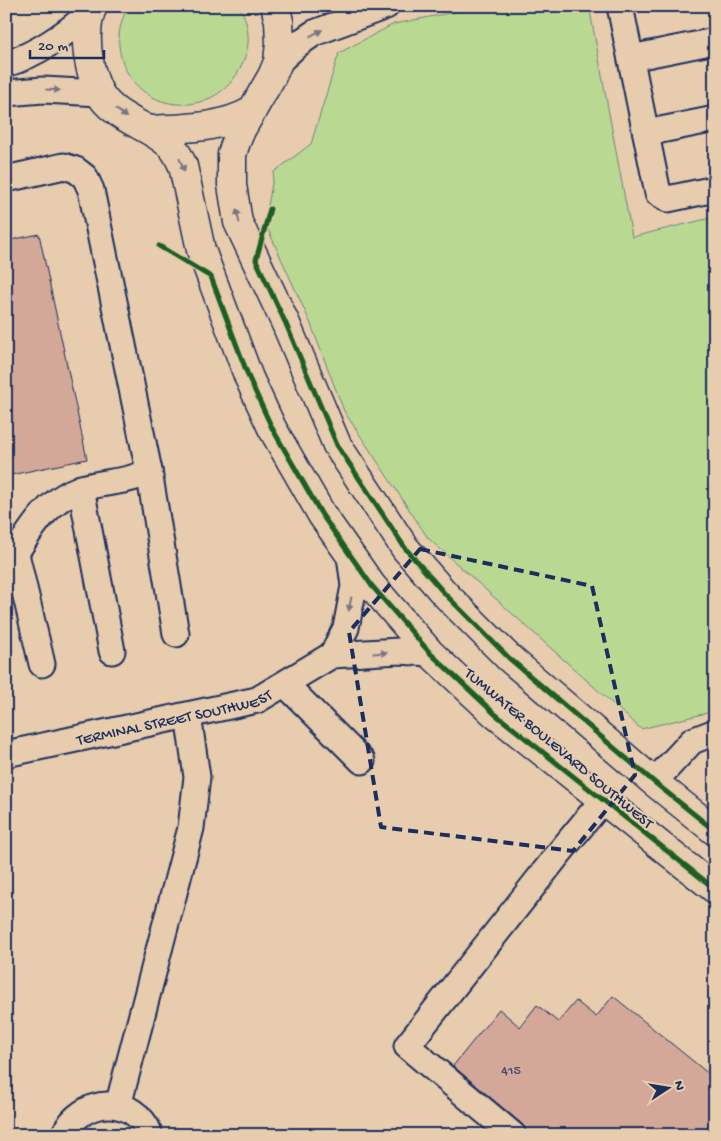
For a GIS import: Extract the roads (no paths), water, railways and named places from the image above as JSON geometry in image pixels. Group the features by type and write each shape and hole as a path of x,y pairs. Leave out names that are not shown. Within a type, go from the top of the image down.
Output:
{"main road":[{"path":"275,6 279,21 280,43 278,62"},
{"path":"91,10 86,42 90,66 100,93"},
{"name":"TUMWATER BOULEVARD SOUTHWEST","path":"278,62 272,76 240,130 232,154 231,170 238,222 286,324 336,445 405,548 444,593 509,658 654,782 715,831"},
{"name":"TUMWATER BOULEVARD SOUTHWEST","path":"100,93 120,114 149,130 172,147 184,166 201,250 249,378 272,428 322,515 372,586 430,653 495,714 715,889"},
{"path":"149,130 204,127 238,119 252,111"}],"street":[{"path":"278,62 314,33 386,6"},
{"path":"620,6 658,193 668,199 715,189"},
{"path":"6,64 21,59 56,40 91,10"},
{"path":"631,58 715,42"},
{"path":"6,93 43,90 100,93"},
{"path":"646,134 715,119"},
{"path":"6,178 64,166 76,170 85,177 91,190 149,471 176,634"},
{"path":"42,664 11,561 36,521 56,501 81,488 139,477 149,471"},
{"path":"81,488 112,651"},
{"path":"332,656 346,628 354,586 350,556"},
{"name":"TERMINAL STREET SOUTHWEST","path":"6,754 257,700 332,656 400,652 430,653"},
{"path":"285,684 362,760"},
{"path":"118,1106 191,828 197,777 188,715"},
{"path":"654,782 692,741 715,732"},
{"path":"513,1135 407,1046 603,800"},
{"path":"64,1135 71,1121 80,1112 105,1104 131,1111 141,1119 150,1135"}]}
